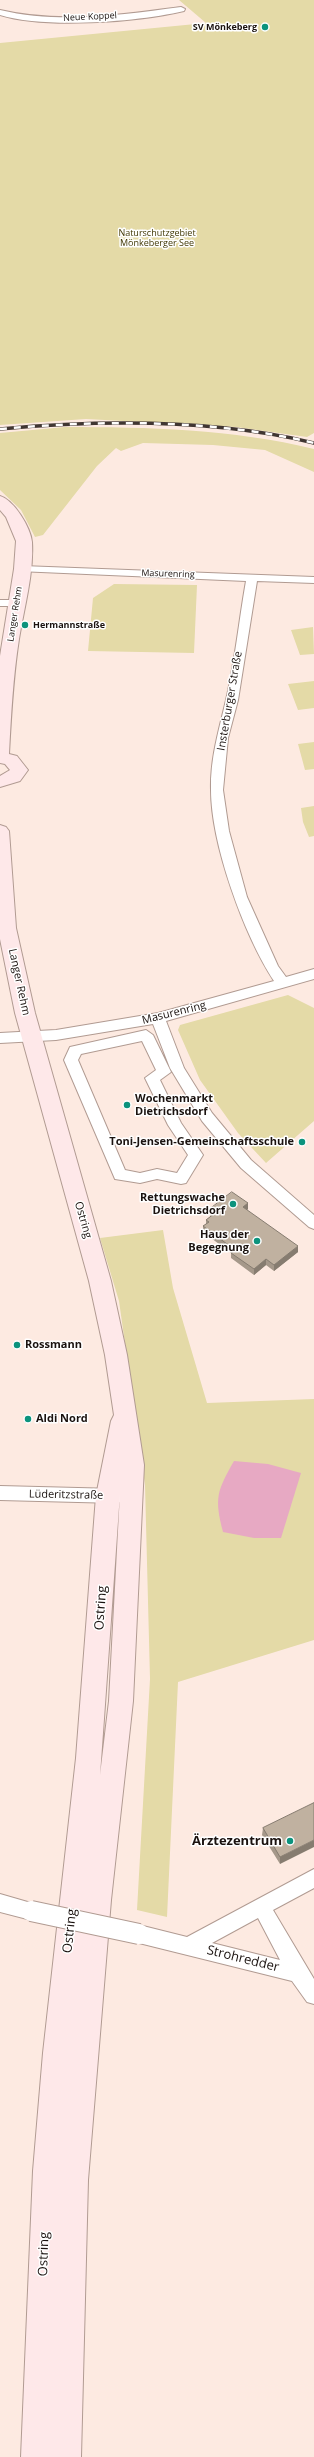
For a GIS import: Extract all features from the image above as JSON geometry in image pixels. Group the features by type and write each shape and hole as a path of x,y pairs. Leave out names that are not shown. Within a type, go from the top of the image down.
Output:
{"street":[{"name":"Neue Koppel","path":"0,12 18,18 37,20 107,16 181,8"},
{"name":"Langer Rehm","path":"0,501 13,515 24,541 17,603 2,683 0,758"},
{"name":"Masurenring","path":"22,569 252,576 314,580"},
{"name":"Insterburger Straße","path":"252,576 232,700 222,738 217,790 223,831 240,897 272,967 282,982"},
{"path":"0,603 17,603"},
{"path":"0,758 12,760 19,770 14,777 0,782"},
{"name":"Langer Rehm","path":"0,831 7,928 31,1037"},
{"name":"Masurenring","path":"0,1038 31,1037 158,1018 259,991 282,982 314,974"},
{"path":"158,1018 177,1068 207,1117 246,1164 314,1223"},
{"path":"146,1035 164,1072 152,1078 175,1125 196,1155 180,1179 157,1174 140,1178 120,1175 71,1060 75,1050 146,1035"},
{"name":"Ostring","path":"31,1037 100,1281 124,1406 133,1465 120,1496 102,1600 89,1758 56,2053 47,2171 36,2457"},
{"name":"Lüderitzstraße","path":"0,1493 120,1496"},
{"name":"Ostring","path":"66,2457 74,2180 98,1900 121,1701 120,1496"},
{"path":"188,1946 314,1878"},
{"name":"Strohredder","path":"0,1904 139,1934 298,1972"},
{"name":"Strohredder","path":"260,1906 298,1972 314,1995"}],"green space":[{"name":"Naturschutzgebiet Mönkeberger See","path":"179,0 314,0 314,433 307,437 236,427 86,419 0,425 0,43 206,23"},
{"path":"65,427 190,430 283,442 314,449 314,472 265,450 213,445 143,443 121,451 116,448 97,466 43,535 35,537 21,510 0,490 0,433"},
{"path":"114,584 197,585 194,653 88,651 93,598"},
{"path":"313,627 314,654 300,655 291,630"},
{"path":"314,681 314,708 298,710 288,684"},
{"path":"314,742 314,769 305,770 298,744"},
{"path":"314,806 314,836 309,837 303,822 301,808"},
{"path":"288,995 314,1008 314,1121 266,1163 238,1133 200,1080 178,1030 180,1025"},
{"path":"163,1230 173,1288 207,1403 314,1399 314,1640 178,1682 167,1917 137,1910 150,1679 145,1485 119,1301 100,1238"}],"shaded area":[{"path":"234,1461 268,1464 301,1473 281,1538 254,1538 223,1532 218,1503 219,1495 224,1480"}],"building":[{"name":"Haus der Begegnung","path":"232,1192 248,1203 243,1207 298,1246 274,1265 266,1259 254,1269 231,1253 235,1250 203,1226 209,1222 206,1220 215,1213 210,1209"},
{"name":"Ärztezentrum","path":"314,1803 314,1840 280,1857 263,1828"}],"railway":[{"path":"0,429 78,424 158,424 237,429 314,443"}],"place":[{"name":"SV Mönkeberg","path":"265,27"},
{"name":"Hermannstraße","path":"25,625"},
{"name":"Wochenmarkt Dietrichsdorf","path":"127,1105"},
{"name":"Toni-Jensen-Gemeinschaftsschule","path":"302,1142"},
{"name":"Rettungswache Dietrichsdorf","path":"233,1204"},
{"name":"Haus der Begegnung","path":"257,1241"},
{"name":"Rossmann","path":"17,1345"},
{"name":"Aldi Nord","path":"28,1419"},
{"name":"Ärztezentrum","path":"290,1841"}]}
